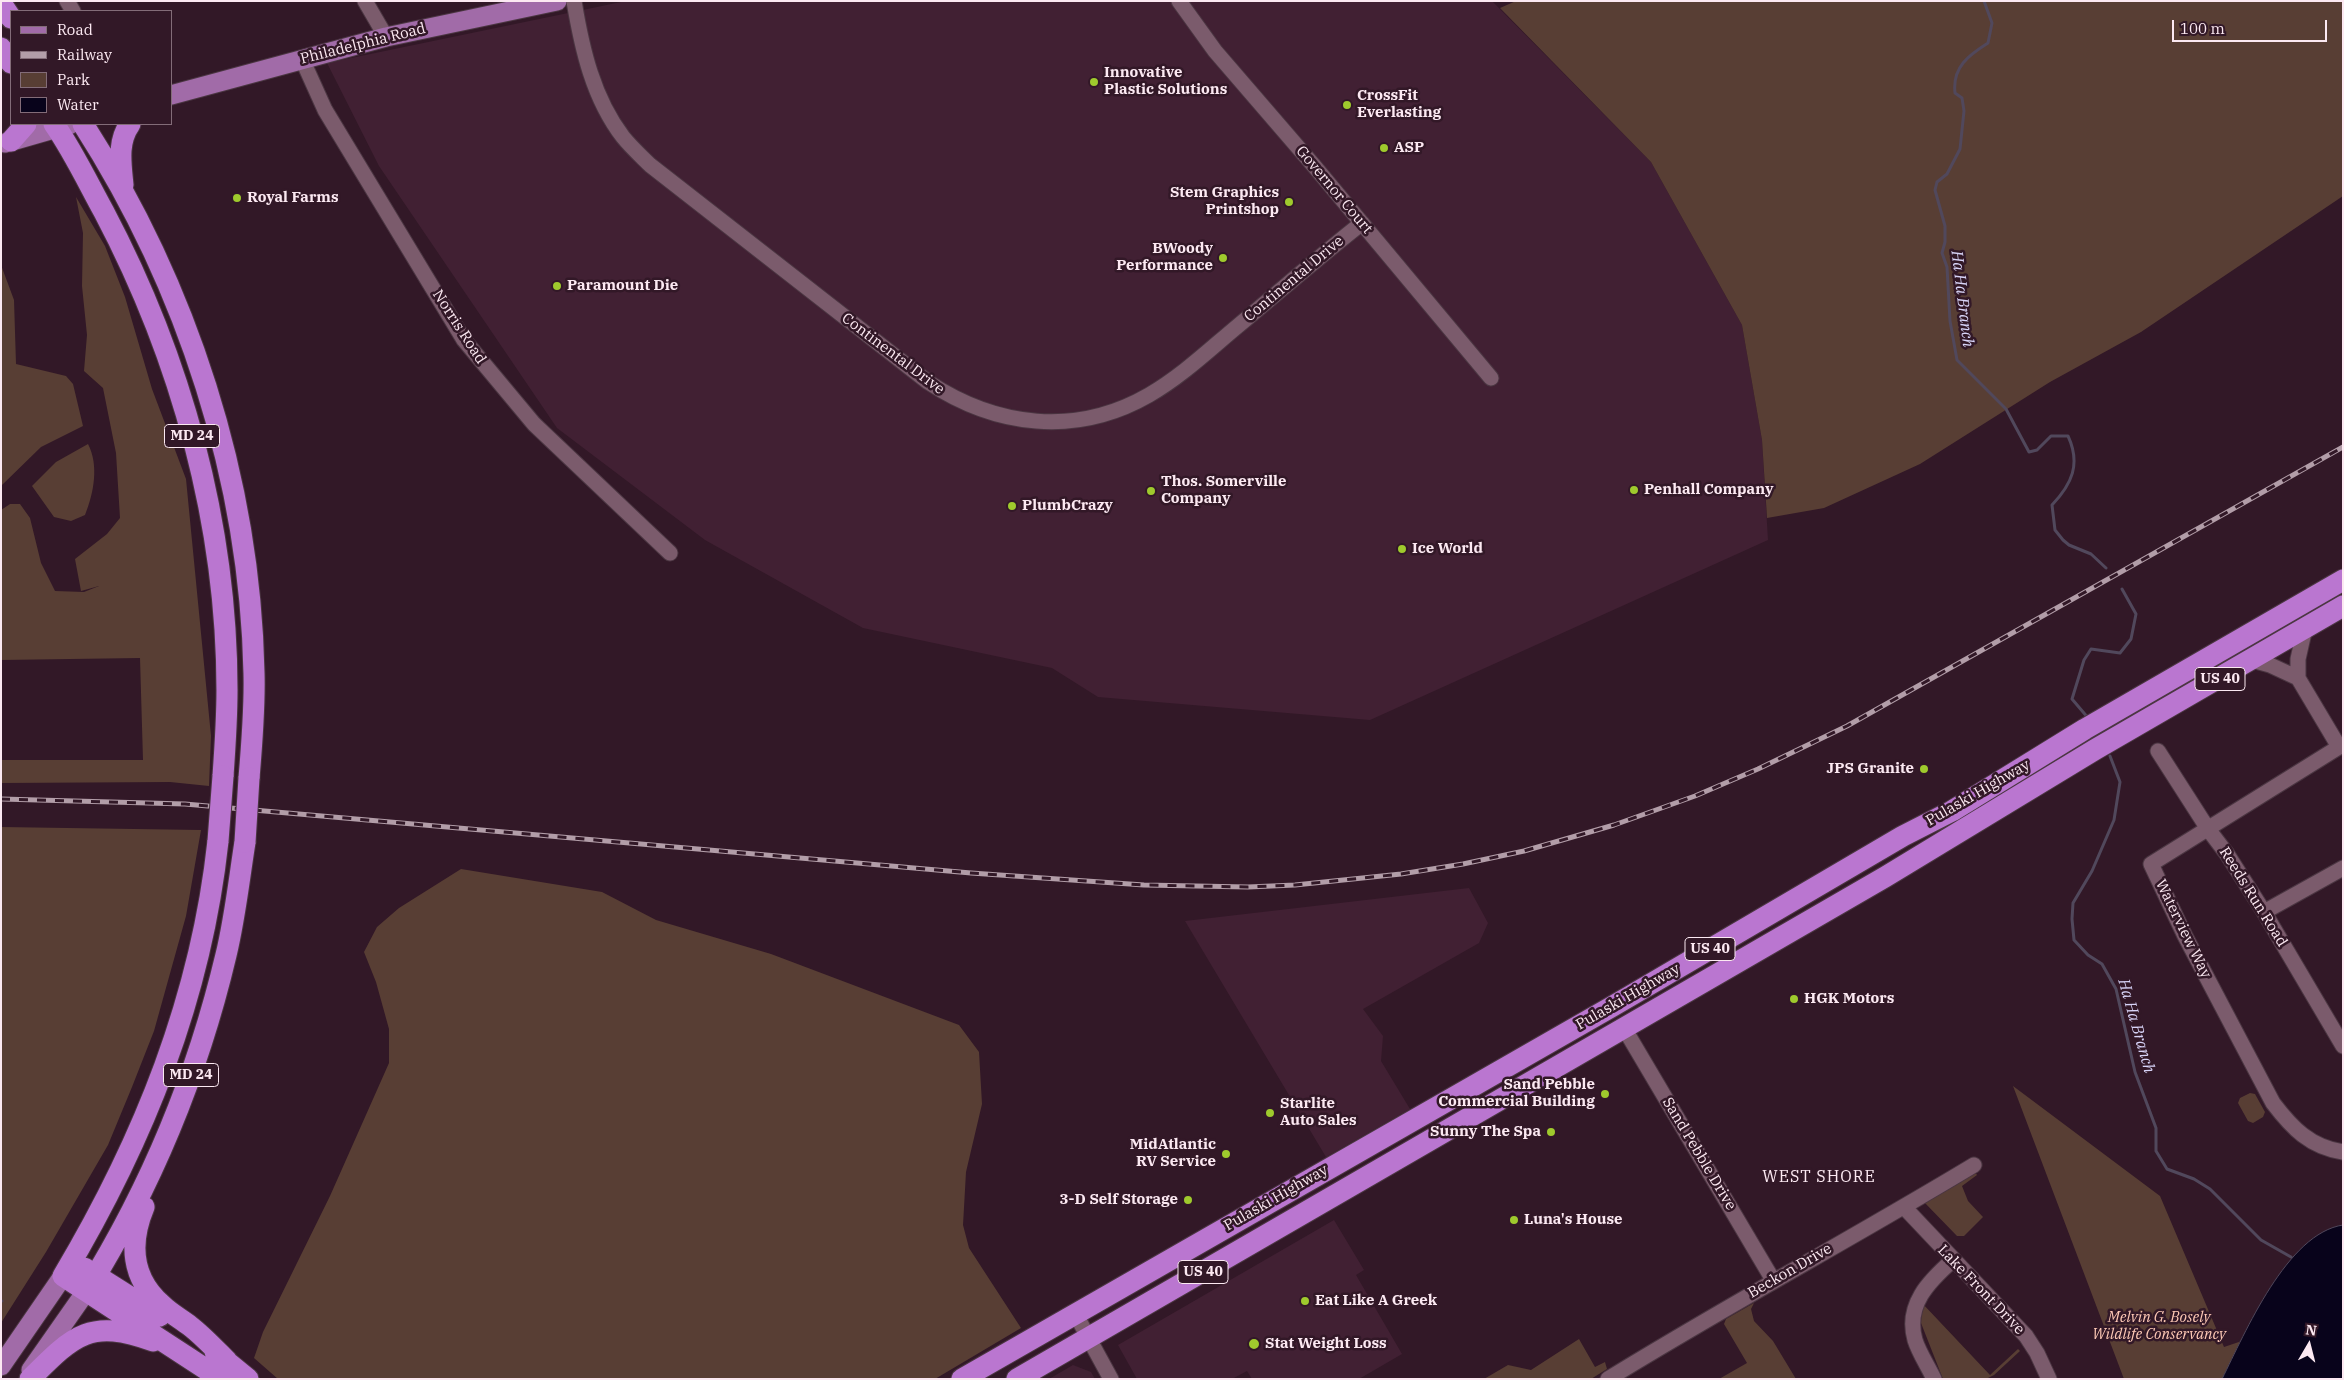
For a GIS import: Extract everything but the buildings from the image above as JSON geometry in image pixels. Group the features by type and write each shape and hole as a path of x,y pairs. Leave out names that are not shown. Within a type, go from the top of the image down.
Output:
{"highway":[{"path":"1,3 10,16"},
{"path":"1,48 10,62"},
{"path":"6,143 25,125"},
{"name":"MD 24","path":"61,125 137,280 169,360 191,429 215,542 223,610 227,690 223,776 214,876 204,934 179,1028 131,1151 68,1268"},
{"name":"MD 24","path":"84,125 124,192 177,307 212,406 231,485 251,616 254,706 245,842 232,929 214,1004 190,1076 158,1155 91,1283"},
{"path":"124,192 121,147 124,133 129,125"},
{"name":"Pulaski Highway","path":"962,1379 1613,1006 1903,836 1952,811 2086,729 2343,580"},
{"name":"Pulaski Highway","path":"1017,1379 1963,831 2096,749 2343,606"},
{"path":"158,1155 135,1233 133,1252 136,1266 149,1293 163,1306 192,1327 224,1370"},
{"path":"68,1268 183,1352"},
{"path":"91,1283 177,1326 224,1370"},
{"path":"30,1379 60,1349 75,1338 103,1330 141,1337 248,1379"}],"main road":[{"name":"Philadelphia Road","path":"172,95 386,38 557,1"},
{"path":"6,143 61,125"},
{"name":"MD 24","path":"1,1366 68,1268"},
{"name":"MD 24","path":"25,1379 91,1283"}],"street":[{"path":"365,1 386,38"},
{"name":"Continental Drive","path":"574,1 584,52 596,90 624,139 650,165 928,382 950,397 990,413 1028,421 1070,422 1103,415 1137,402 1170,382 1362,223"},
{"name":"Governor Court","path":"1179,1 1216,51 1491,378"},
{"name":"Norris Road","path":"302,59 325,110 464,340 534,424 670,553"},
{"path":"2252,660 2270,665 2298,678 2298,659 2305,628"},
{"name":"Waterview Way","path":"2298,678 2339,746 2151,864 2185,936 2273,1103 2289,1124 2302,1136 2320,1146 2343,1152"},
{"name":"Reeds Run Road","path":"2158,751 2208,829 2228,854 2343,1046"},
{"path":"2264,912 2341,873"},
{"name":"Sand Pebble Drive","path":"1624,1028 1773,1280"},
{"name":"Beckon Drive","path":"1608,1379 1773,1280 1974,1166"},
{"name":"Lake Front Drive","path":"1904,1207 2026,1336 2037,1353 2049,1379"},
{"path":"1934,1379 1915,1340 1915,1309 1919,1296 1928,1283 1953,1260"},
{"path":"1075,1313 1112,1379"}],"shaded area":[{"path":"626,1 1492,1 1651,162 1742,325 1762,440 1768,540 1370,720 1098,697 1052,668 863,628 705,540 557,428 379,166 327,63"},
{"path":"1469,888 1488,923 1479,943 1363,1009 1383,1036 1381,1061 1410,1109 1326,1157 1185,921"},
{"path":"1334,1220 1364,1270 1356,1275 1402,1354 1359,1379 1252,1379 1247,1371 1232,1379 1137,1379 1118,1345"},
{"path":"1073,1365 1091,1372 1095,1379 1049,1379"}],"green space":[{"path":"1516,1 2343,1 2343,196 2141,332 2050,382 1920,464 1824,508 1767,518 1762,440 1742,325 1651,162 1500,8"},
{"path":"76,197 105,246 125,297 152,389 186,479 211,736 209,786 170,782 1,783 1,760 143,760 140,658 1,660 1,510 10,504 20,504 30,518 41,563 55,591 84,592 99,586 81,591 75,559 107,534 120,518 116,453 103,388 84,371 87,335 82,286 83,233"},
{"path":"1,265 14,300 16,364 66,376 73,384 83,426 41,447 1,486"},
{"path":"88,444 93,461 94,479 91,498 85,515 71,521 54,517 32,486 56,462"},
{"path":"1,827 201,830 186,916 154,1031 132,1087 108,1145 46,1252 1,1323"},
{"path":"461,869 602,892 656,920 771,954 959,1025 979,1052 982,1104 966,1172 963,1225 969,1248 1021,1328 935,1379 278,1379 254,1358 263,1332 330,1196 389,1063 389,1029 376,982 364,952 377,927 399,908"},
{"name":"Melvin G. Bosely Wildlife Conservancy","path":"2013,1086 2160,1196 2224,1347 2343,1307 2343,1379 2124,1379"},
{"path":"2250,1093 2255,1094 2265,1112 2263,1117 2253,1123 2248,1121 2238,1103 2240,1098"},
{"path":"1975,1172 1977,1175 1962,1186 1968,1201 1983,1217 1964,1236 1957,1236 1924,1202"},
{"path":"1754,1303 1751,1309 1754,1321 1773,1341 1796,1379 1719,1379 1747,1363 1724,1324 1726,1319"},
{"path":"1922,1303 1990,1375 2018,1349 2020,1351 1994,1375 1986,1379 1943,1379 1921,1323"},
{"path":"1579,1339 1595,1367 1605,1362 1607,1369 1591,1379 1484,1379 1508,1365 1531,1370"}],"water":[{"path":"2343,1225 2343,1379 2222,1379 2256,1312 2286,1265 2304,1246 2323,1232"}],"waterway":[{"name":"Ha Ha Branch","path":"1984,1 1992,23 1988,43 1968,57 1956,76 1955,93 1962,98 1964,111 1960,149 1947,174 1937,182 1935,190 1945,226 1945,242 1942,253 1947,267 1950,321 1957,360 2006,409 2029,452 2037,450 2051,436 2068,436 2072,446 2074,465 2065,489 2052,505 2055,530 2069,545 2091,554 2106,568"},
{"name":"Ha Ha Branch","path":"2089,719 2072,699 2084,660 2091,649 2120,653 2131,639 2136,614 2122,589"},
{"name":"Ha Ha Branch","path":"2110,756 2120,782 2114,820 2092,871 2073,903 2074,940 2088,955 2102,964 2116,989 2135,1072 2156,1128 2156,1151 2167,1169 2194,1179 2210,1189 2261,1240 2291,1257"}],"railway":[{"path":"1,799 185,804 971,873 1144,885 1248,887 1295,885 1401,874 1463,864 1524,851 1614,825 1695,796 1758,769 1847,726 2343,447"}],"place":[{"name":"Innovative Plastic Solutions","path":"1094,82"},
{"name":"CrossFit Everlasting","path":"1347,105"},
{"name":"ASP","path":"1384,148"},
{"name":"Royal Farms","path":"237,198"},
{"name":"Stem Graphics Printshop","path":"1289,202"},
{"name":"BWoody Performance","path":"1223,258"},
{"name":"Paramount Die","path":"557,286"},
{"name":"Penhall Company","path":"1634,490"},
{"name":"Thos. Somerville Company","path":"1151,491"},
{"name":"PlumbCrazy","path":"1012,506"},
{"name":"Ice World","path":"1402,549"},
{"name":"JPS Granite","path":"1924,769"},
{"name":"HGK Motors","path":"1794,999"},
{"name":"Sand Pebble Commercial Building","path":"1605,1094"},
{"name":"Starlite Auto Sales","path":"1270,1113"},
{"name":"Sunny The Spa","path":"1551,1132"},
{"name":"MidAtlantic RV Service","path":"1226,1154"},
{"name":"3-D Self Storage","path":"1188,1200"},
{"name":"Luna's House","path":"1514,1220"},
{"name":"Eat Like A Greek","path":"1305,1301"},
{"name":"Stat Weight Loss","path":"1254,1344"}],"district":[{"name":"WEST SHORE","path":"1819,1177"}]}
